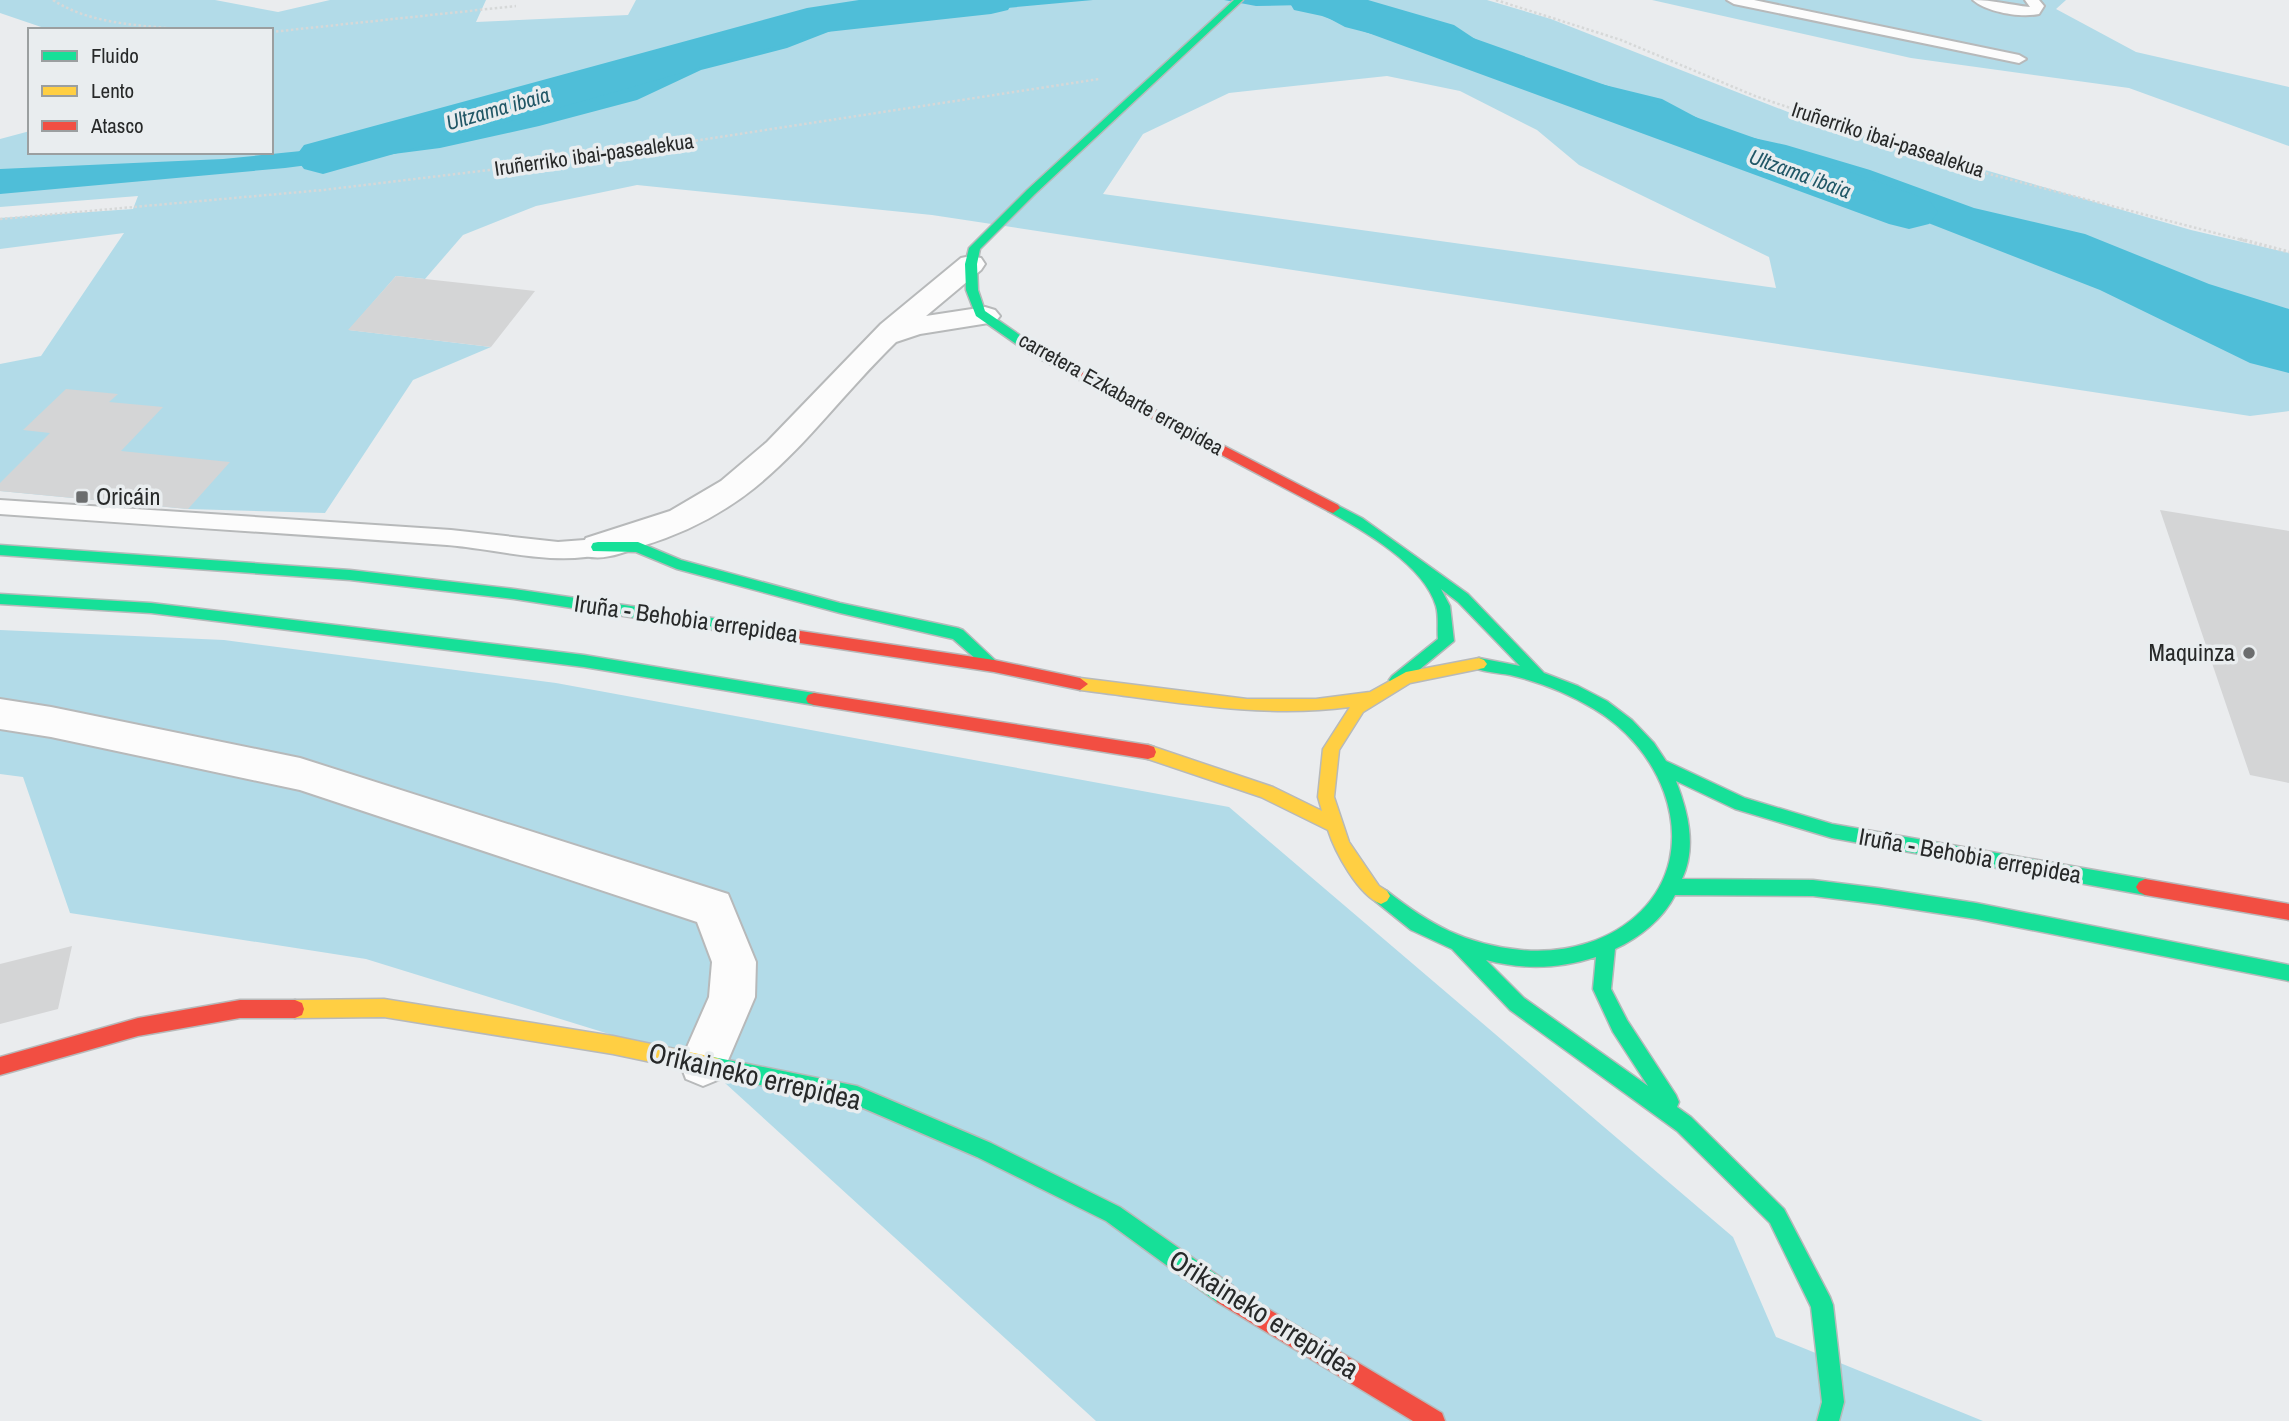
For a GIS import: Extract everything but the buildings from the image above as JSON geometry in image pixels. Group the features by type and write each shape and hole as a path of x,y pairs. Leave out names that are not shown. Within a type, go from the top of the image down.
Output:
{"main road":[{"path":"985,316 979,313 972,290 971,264 975,248 1001,220 1239,0"},
{"name":"carretera Ezkabarte errepidea","path":"985,316 1033,350 1357,520 1463,598 1537,674"},
{"path":"598,547 638,547 677,564 827,605 958,634 994,666"},
{"name":"Iruña - Behobia errepidea","path":"0,550 177,561 405,581 702,621 994,666 1081,684 1247,705 1316,705 1368,698"},
{"name":"carretera Ezkabarte errepidea","path":"1397,680 1446,642 1443,606 1420,566"},
{"path":"0,599 151,608 584,661 1010,732 1156,753 1268,792 1332,824"},
{"path":"1479,664 1537,674 1563,683 1609,710 1647,746 1661,766 1675,796 1682,827 1681,858 1671,887 1645,921 1606,945 1561,957 1511,957 1460,946 1402,916 1377,896 1342,849 1325,795 1334,740 1349,717 1368,698 1397,680 1432,669 1479,664"},
{"name":"Iruña - Behobia errepidea","path":"1661,766 1741,804 1832,831 2289,912"},
{"path":"1671,887 1812,888 1878,896 1976,911 2289,973"},
{"path":"1606,945 1601,989 1620,1026 1684,1124"},
{"path":"1460,946 1517,1004 1569,1038 1684,1124 1777,1216 1822,1305 1833,1402 1828,1421"},
{"name":"Orikaineko errepidea","path":"0,1066 138,1027 240,1009 384,1008 613,1045 857,1096 984,1150 1113,1214 1213,1287 1434,1421"}],"street":[{"path":"598,547 678,521 733,488 779,448 883,338 971,264"},
{"path":"883,338 914,326 985,316"},
{"path":"0,714 51,722 300,774 638,886 713,908 734,962 732,997 703,1063"}],"lane":[{"path":"1734,0 2019,59"},
{"path":"1980,0 2008,9 2034,12 2037,6 2032,0"},
{"path":"0,507 438,537 558,550 598,547"}],"path":[{"path":"53,0 63,9 122,23 168,28"},
{"name":"Iruñerriko ibai-pasealekua","path":"1496,0 1621,40 1755,96 1970,169 2289,252"},
{"path":"273,32 516,6"},
{"name":"Iruñerriko ibai-pasealekua","path":"0,219 283,194 556,163 1096,80 1107,76"}],"shaded area":[{"path":"0,0 215,0 278,12 330,0 486,0 476,22 628,15 636,0 1487,0 1551,19 1793,114 2191,230 2289,253 2289,411 2250,416 932,215 637,185 536,206 463,235 425,279 396,276 349,330 491,347 413,380 325,513 188,509 0,491 0,364 41,356 124,233 0,249 0,218 133,209 138,196 0,207 0,139 28,132 28,154 273,154 273,28 44,28 0,13","holes":["1387,76 1460,91 1537,130 1579,165 1769,257 1776,288 1103,194 1143,134 1229,93"]},
{"path":"1652,0 2066,0 2056,9 2136,52 2289,87 2289,146 2129,88 1911,58"},
{"path":"0,630 224,640 556,683 1229,807 1733,1237 1776,1337 1983,1421 1096,1421 703,1063 366,959 70,913 23,777 0,774"}],"water":[{"path":"877,0 1093,0 854,22 787,48 701,70 637,100 440,148 285,168 0,194 0,169 223,159 321,149 436,126 824,18"},
{"path":"1224,0 1368,0 1454,25 1487,47 1568,76 1662,99 1722,131 1786,145 1870,170 1974,208 2085,234 2209,284 2289,309 2289,373 2250,363 2100,290 1800,173 1517,71 1345,27 1304,5 1256,6"}],"waterway":[{"path":"824,18 877,0"},
{"name":"Ultzama ibaia","path":"323,157 824,18 991,0"},
{"name":"Ultzama ibaia","path":"1311,0 1333,4 1909,212"}],"traffic: fast":[{"path":"1074,372 1033,350 980,313 972,290 971,264 975,248 1031,192 1239,0"},
{"path":"1333,508 1357,521 1463,598 1537,674"},
{"path":"598,547 638,547 677,564 840,608 958,634 990,663"},
{"path":"0,550 350,575 514,594 740,628"},
{"path":"1397,680 1446,641 1443,606 1423,571"},
{"path":"0,599 151,608 584,661 814,699"},
{"path":"1381,896 1417,925 1463,945 1507,956 1556,958 1599,948 1638,926 1667,894 1676,874 1681,840 1677,806 1666,775 1649,747 1627,724 1601,705 1573,690 1542,678 1479,664"},
{"path":"1661,766 1741,804 1832,831 2145,887"},
{"path":"1671,887 1813,888 1878,896 1976,911 2289,973"},
{"path":"1606,945 1602,989 1620,1026 1669,1102"},
{"path":"1460,946 1517,1004 1684,1124 1777,1216 1822,1305 1833,1402 1828,1421"},
{"path":"713,1066 857,1096 984,1150 1113,1214 1225,1294"}],"traffic: slow":[{"path":"1381,896 1373,891 1341,845 1326,797 1331,749 1357,708 1406,678 1479,664"},
{"path":"1080,684 1247,705 1316,705 1368,698"},
{"path":"1148,752 1267,792 1332,824"},
{"path":"295,1009 384,1008 613,1045 713,1066"}],"traffic: jam":[{"path":"1074,372 1333,508"},
{"path":"740,628 994,666 1080,684"},
{"path":"814,699 1148,752"},
{"path":"2145,887 2289,912"},
{"path":"0,1066 138,1027 240,1009 295,1009"},
{"path":"1225,1294 1434,1421"}],"place":[{"name":"Oricáin","path":"82,497"},
{"name":"Maquinza","path":"2249,653"}]}
